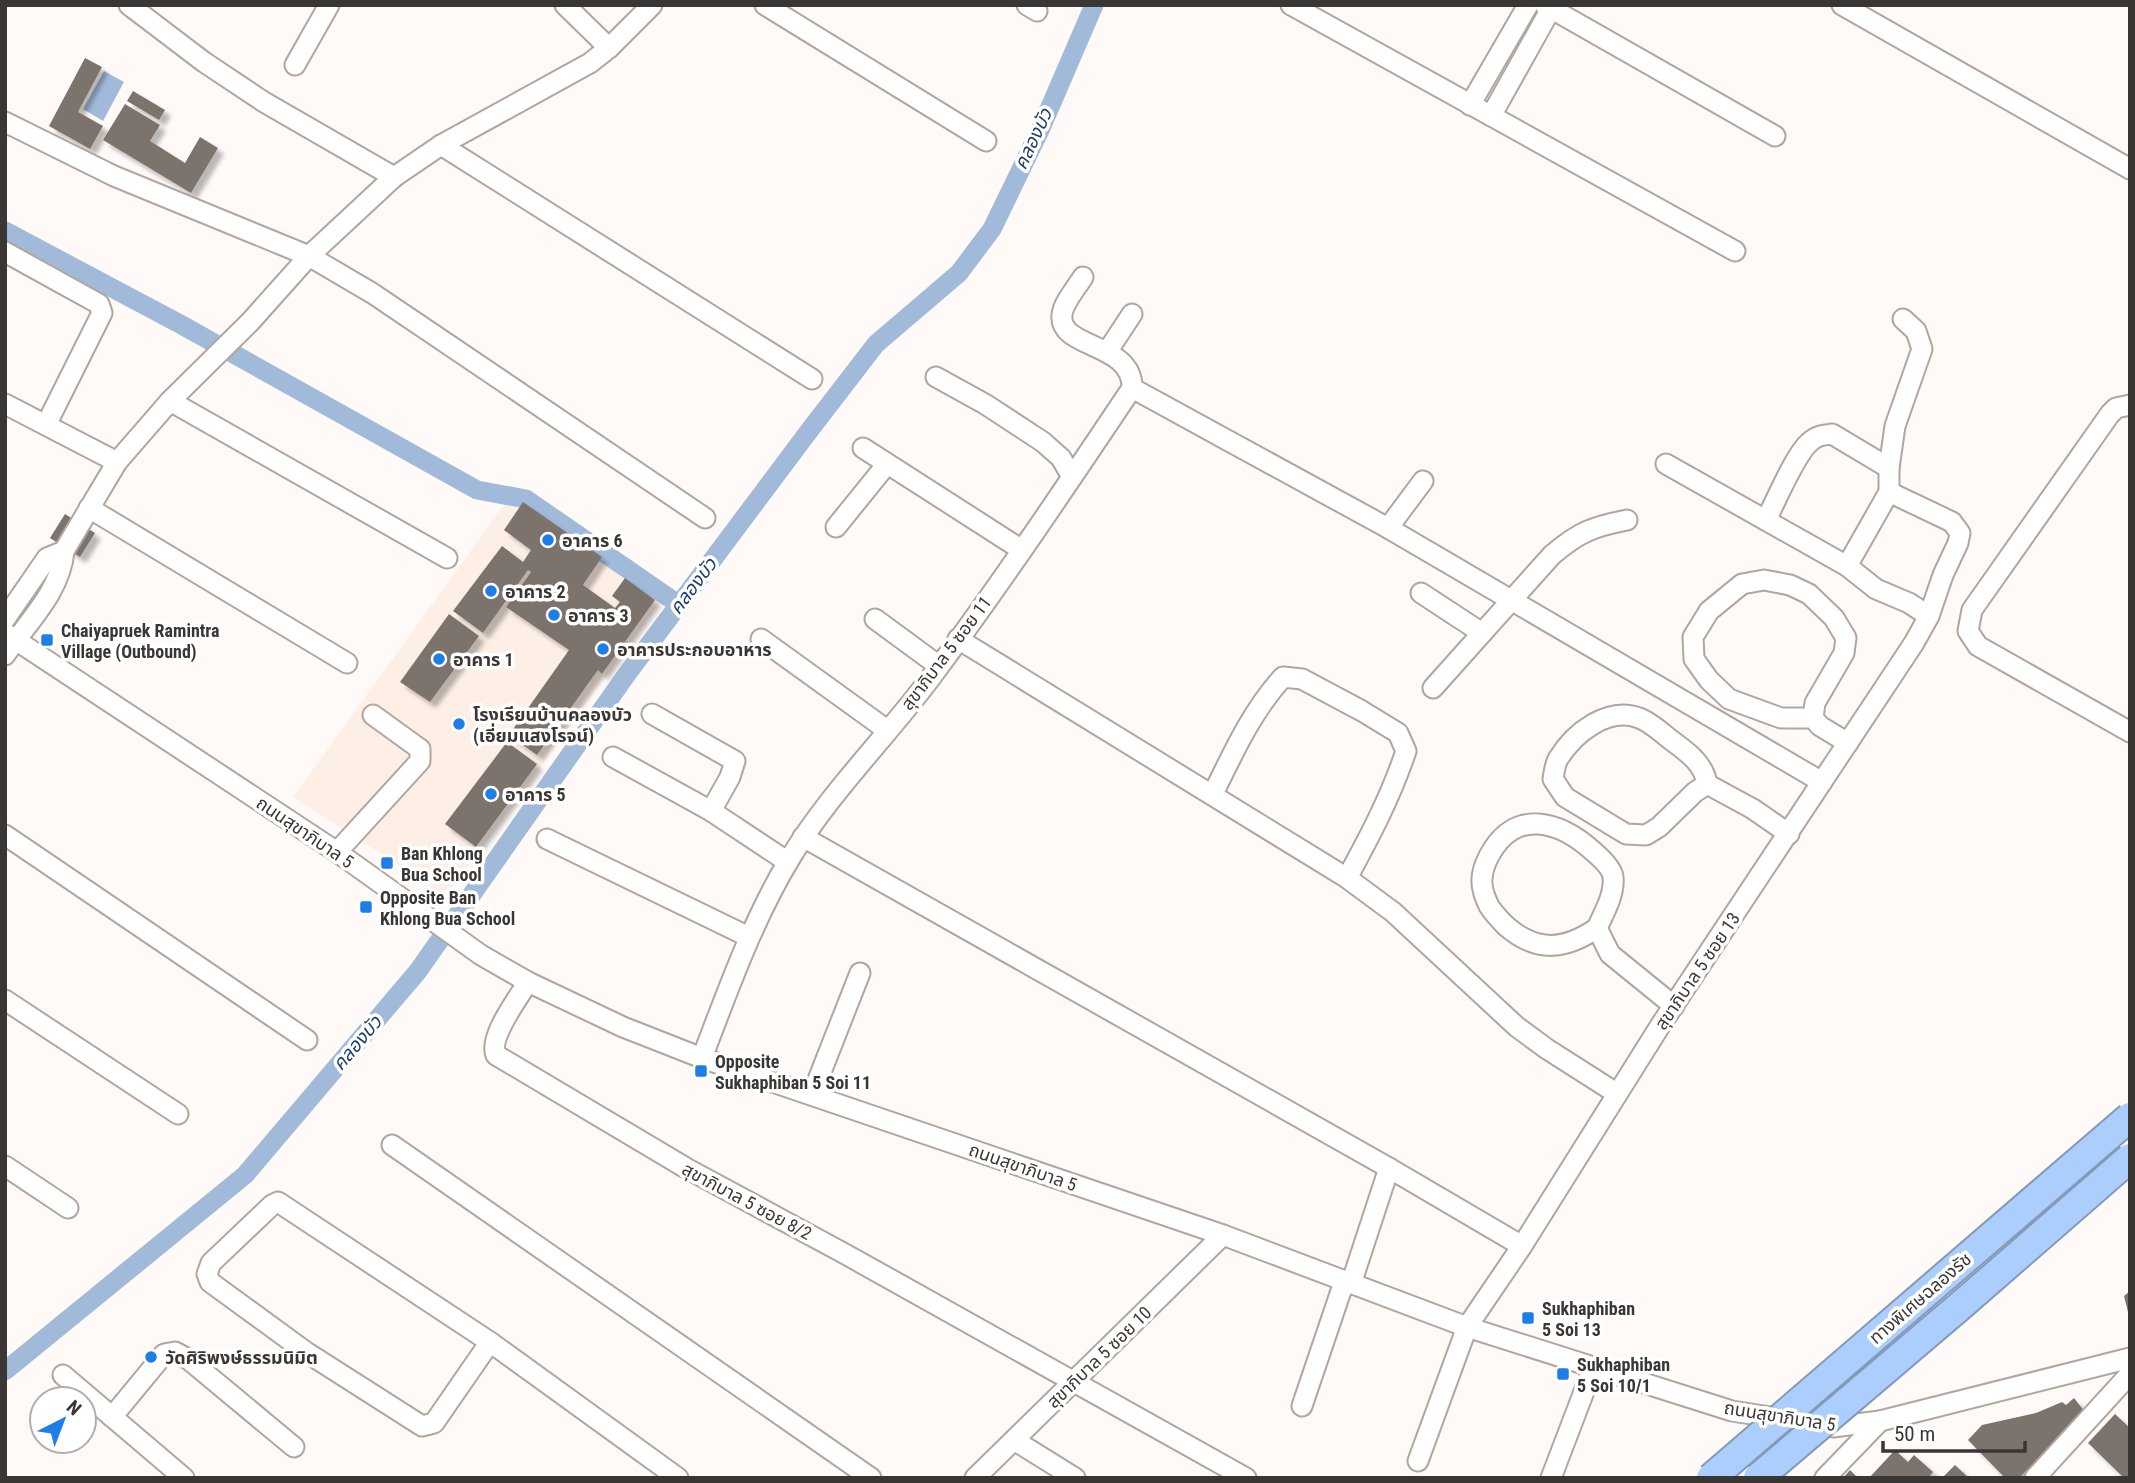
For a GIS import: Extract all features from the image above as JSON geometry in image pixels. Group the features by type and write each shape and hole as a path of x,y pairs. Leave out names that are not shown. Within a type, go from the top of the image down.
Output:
{"highway":[{"name":"ทางพิเศษฉลองรัช","path":"1711,1478 2130,1117"},
{"name":"ทางพิเศษฉลองรัช","path":"1758,1478 2130,1157"}],"street":[{"path":"130,5 204,62 254,95 394,177"},
{"path":"295,65 329,5"},
{"path":"565,5 609,48"},
{"path":"9,643 46,600 63,567 64,551 117,462 197,372 251,321 309,256 394,177 441,145 590,63 652,5"},
{"path":"765,5 986,141"},
{"path":"1291,5 1735,251"},
{"path":"1471,105 1528,5"},
{"path":"1842,5 2130,169"},
{"path":"1491,116 1550,6 1775,136"},
{"path":"5,122 114,176 309,256 372,293 705,518"},
{"path":"441,145 812,379"},
{"path":"5,252 102,308 102,313 46,425"},
{"path":"1083,277 1062,314 1063,324 1077,338 1119,359 1128,368 1132,377 1132,388 1388,528 1822,782"},
{"path":"1107,352 1132,313"},
{"path":"1847,566 1889,492 1889,468 1895,426 1922,349 1916,331 1903,319"},
{"path":"936,377 985,404 1043,442 1061,458 1072,477"},
{"name":"สุขาภิบาล 5 ซอย 11","path":"702,1058 749,937 803,837 939,666 1023,550 1132,388"},
{"path":"170,401 447,558"},
{"path":"5,404 117,462"},
{"path":"2130,405 2116,408 2110,414 1972,610 1968,631 1978,646 2130,732"},
{"path":"1766,520 1798,458 1809,442 1821,435 1832,434 1889,468"},
{"path":"863,448 1023,550"},
{"path":"836,527 887,464"},
{"path":"1666,464 1847,566 1875,589 1909,603 1929,616"},
{"path":"1388,528 1423,481"},
{"name":"สุขาภิบาล 5 ซอย 13","path":"1418,1461 1467,1327 1522,1246 1616,1093 1849,743 1929,616 1960,533 1952,522 1889,492"},
{"path":"89,508 347,663"},
{"path":"1433,688 1552,555 1570,539 1592,528 1627,520"},
{"path":"5,619 47,558 64,551"},
{"path":"1812,718 1815,703 1844,653 1846,638 1834,618 1809,594 1790,585 1764,580 1742,584 1709,611 1693,637 1694,659 1709,680 1729,699 1781,718 1812,718 1820,726 1849,743"},
{"path":"1421,593 1482,633"},
{"path":"875,619 939,666"},
{"path":"761,639 887,730"},
{"path":"958,639 1347,878 1393,912 1517,1027 1546,1049 1616,1093"},
{"name":"ถนนสุขาภิบาล 5","path":"9,643 337,852 481,955 528,982 622,1027 702,1058 1223,1235 1467,1327 1732,1411 1833,1427 1880,1421 2130,1358"},
{"path":"1213,794 1247,725 1283,677 1302,679 1371,716 1398,733 1406,751 1379,820 1347,878"},
{"path":"337,852 420,761 420,749 373,715"},
{"path":"652,715 735,761 730,777 711,811"},
{"path":"1609,715 1639,718 1663,734 1688,753 1705,772 1707,784 1659,827 1646,835 1626,834 1564,797 1553,779 1557,760 1576,736 1609,715"},
{"path":"614,757 711,811 788,862"},
{"path":"1707,784 1753,809 1789,834"},
{"path":"1540,824 1563,829 1577,836 1604,861 1613,876 1609,901 1597,928 1584,937 1545,947 1517,936 1493,914 1480,889 1483,867 1496,842 1517,826 1540,824"},
{"path":"5,835 307,1040"},
{"path":"803,837 1522,1246"},
{"path":"547,839 749,937"},
{"path":"1597,928 1611,954 1674,1006"},
{"path":"812,1095 860,973"},
{"name":"สุขาภิบาล 5 ซอย 8/2","path":"528,982 498,1033 494,1045 496,1055 686,1168 1073,1382"},
{"path":"5,1000 177,1114"},
{"path":"392,1145 871,1478"},
{"path":"5,1166 68,1208"},
{"path":"1302,1406 1389,1168"},
{"path":"490,1342 434,1423 422,1426 306,1352 210,1283 208,1270 211,1263 278,1202 490,1342 678,1478"},
{"name":"สุขาภิบาล 5 ซอย 10","path":"975,1478 1223,1235"},
{"path":"112,1417 164,1354 175,1352 188,1359 294,1447"},
{"path":"1552,1478 1593,1368"},
{"path":"2035,1478 2130,1374"},
{"path":"63,1375 184,1478"},
{"path":"1073,1382 1246,1478"},
{"path":"1825,1478 1880,1421"},
{"path":"1014,1440 1074,1478"}],"shaded area":[{"name":"โรงเรียนบ้านคลองบัว (เอี่ยมแสงโรจน์)","path":"523,502 661,601 446,896 293,797 503,506"}],"water":[{"path":"104,71 124,82 103,121 83,109"}],"building":[{"path":"85,58 102,67 78,112 103,126 90,149 49,126"},
{"path":"133,91 165,110 159,120 127,101"},
{"path":"125,104 160,125 150,141 185,163 200,137 218,148 191,193 103,140"},
{"path":"523,502 602,557 583,585 615,608 620,602 612,596 625,578 655,600 602,674 598,670 537,755 509,735 569,650 506,607 531,572 528,570 483,633 453,611 502,546 523,562 531,550 504,530"},
{"path":"65,514 95,533 80,557 50,538"},
{"name":"อาคาร 1","path":"449,614 479,636 430,702 400,682"},
{"name":"อาคาร 5","path":"507,742 537,764 476,847 445,824"},
{"path":"2130,1291 2130,1316 2129,1316 2124,1296"},
{"path":"2074,1398 2085,1412 2019,1478 2005,1478 1968,1440 1982,1425 2036,1413 2062,1402 2066,1405"},
{"path":"2115,1414 2130,1428 2130,1478 2124,1478 2088,1443"},
{"path":"1895,1450 1908,1462 1914,1455 1933,1472 1928,1478 1869,1478"},
{"path":"1955,1465 1969,1478 1942,1478"},
{"path":"1850,1470 1858,1478 1843,1478"}],"waterway":[{"name":"คลองบัว","path":"5,1371 245,1175 418,971 627,674 876,344 959,273 992,229 1041,128 1094,5"},
{"path":"5,231 180,324 477,490 526,499 678,604"}],"place":[{"name":"อาคาร 6","path":"548,540"},
{"name":"อาคาร 2","path":"491,591"},
{"name":"อาคาร 3","path":"554,615"},
{"name":"Chaiyapruek Ramintra Village (Outbound)","path":"47,640"},
{"name":"อาคารประกอบอาหาร","path":"603,649"},
{"name":"อาคาร 1","path":"439,659"},
{"name":"โรงเรียนบ้านคลองบัว (เอี่ยมแสงโรจน์)","path":"459,724"},
{"name":"อาคาร 5","path":"491,794"},
{"name":"Ban Khlong Bua School","path":"387,863"},
{"name":"Opposite Ban Khlong Bua School","path":"366,907"},
{"name":"Opposite Sukhaphiban 5 Soi 11","path":"701,1071"},
{"name":"Sukhaphiban 5 Soi 13","path":"1528,1318"},
{"name":"วัดศิริพงษ์ธรรมนิมิต","path":"151,1357"},
{"name":"Sukhaphiban 5 Soi 10/1","path":"1563,1374"}]}
